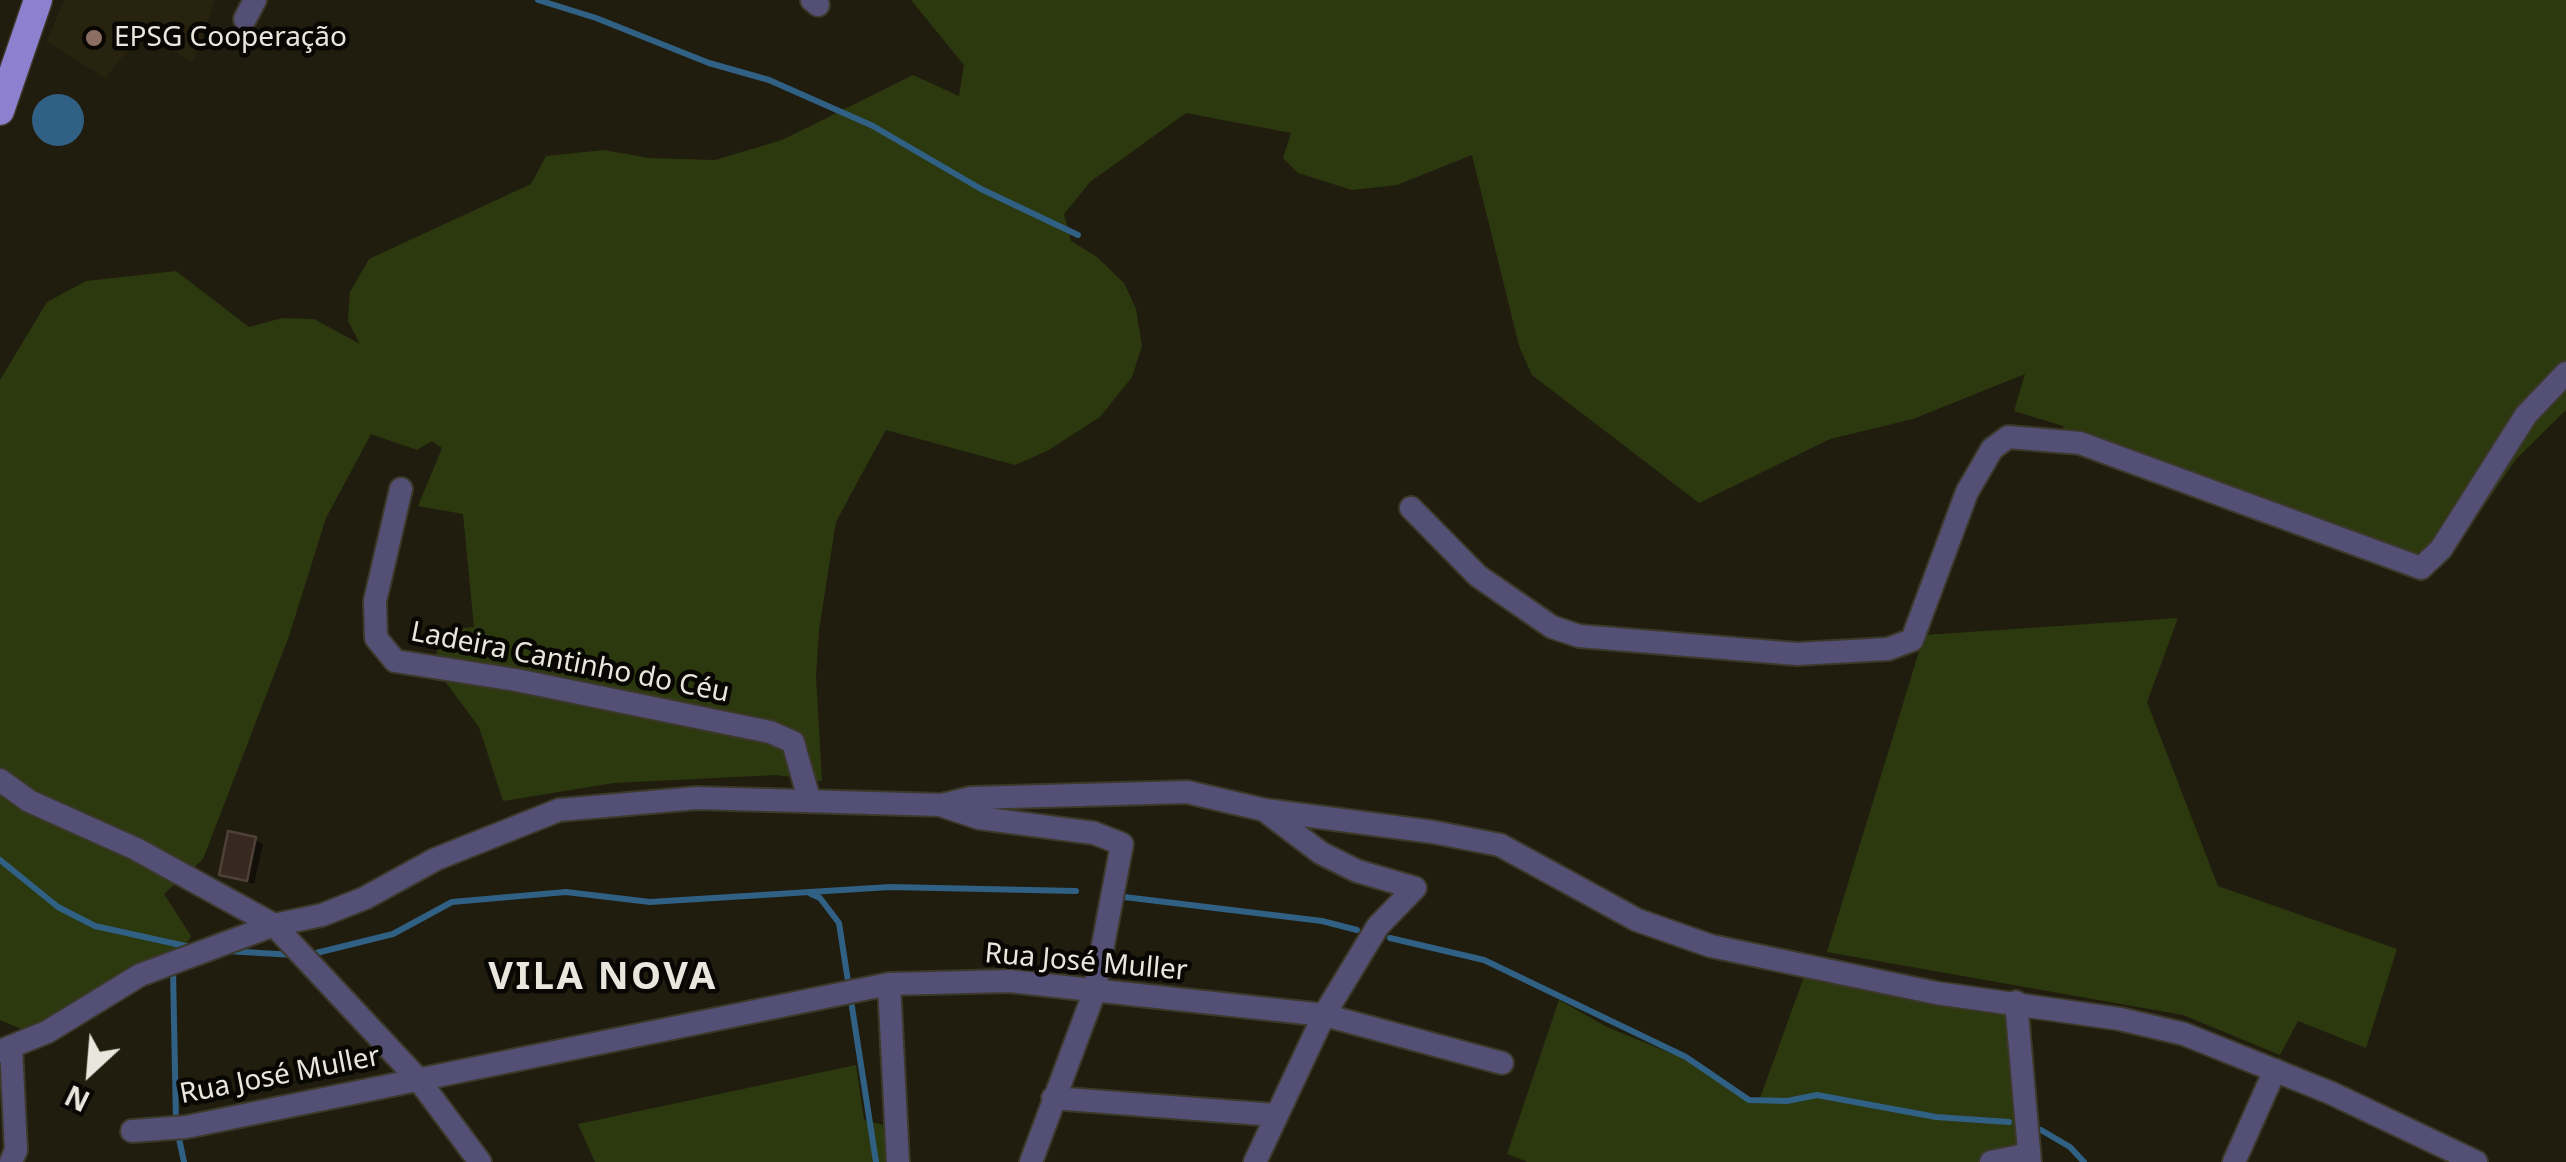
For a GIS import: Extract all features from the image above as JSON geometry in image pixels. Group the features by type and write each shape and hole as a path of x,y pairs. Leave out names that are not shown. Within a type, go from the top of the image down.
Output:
{"main road":[{"path":"0,111 38,0"}],"street":[{"path":"1410,508 1478,576 1552,628 1579,636 1637,644 1797,654 1888,649 1912,640 1966,492 1992,449 2008,437 2080,443 2421,568 2441,549 2526,414 2566,373"},
{"name":"Ladeira Cantinho do Céu","path":"401,489 375,601 376,638 395,661 516,680 770,732 793,742 809,799"},
{"path":"0,780 29,801 136,849 274,926 418,1080 480,1162"},
{"path":"11,1162 16,1150 5,1049 48,1032 140,975 274,926 322,915 365,898 436,859 559,810 697,798 942,805 971,798 1187,792 1265,810 1433,832 1500,846 1638,920 1710,946 1936,993 2016,1002 2184,1034 2275,1070 2446,1154 2476,1162"},
{"path":"942,805 980,818 1094,833 1122,844 1094,994 1031,1162"},
{"path":"1255,1162 1324,1015 1378,926 1414,888 1356,871 1321,853 1265,810"},
{"name":"Rua José Muller","path":"132,1131 186,1128 889,984 1008,981 1094,994 1324,1015 1502,1064"},
{"path":"889,984 898,1162"},
{"path":"1992,1162 2029,1158 2016,1002"},
{"path":"2234,1162 2275,1070"},
{"path":"1053,1098 1275,1115"}],"shaded area":[{"name":"EPSG Cooperação","path":"64,0 215,0 193,62 141,34 105,78 47,42"}],"green space":[{"path":"911,0 2566,0 2566,410 2516,459 2449,558 2431,574 2068,450 2063,426 2014,411 2025,374 1913,419 1830,439 1699,503 1532,375 1519,346 1472,155 1397,185 1352,190 1298,173 1283,158 1291,133 1186,113 1090,182 1064,214 1071,241 1097,257 1124,283 1136,309 1142,346 1132,377 1100,417 1047,451 1015,465 886,430 859,479 836,522 819,630 816,676 822,781 776,775 614,783 503,801 479,727 435,668 439,630 474,627 463,514 418,506 442,448 432,441 417,450 371,434 326,518 289,636 203,859 164,894 191,936 178,961 36,1035 0,1020 0,380 47,302 86,281 176,271 249,327 282,318 314,319 360,344 348,321 350,292 369,259 531,184 546,156 604,150 649,158 715,160 782,140 913,75 959,96 964,65"},
{"path":"2178,618 2147,702 2218,886 2397,949 2366,1048 2298,1021 2280,1055 2183,1015 1827,952 1924,635"},
{"path":"1804,977 2031,1017 2037,1162 1528,1162 1507,1154 1559,1000 1607,1027 1697,1064 1737,1095 1759,1101"},
{"path":"856,1065 864,1120 887,1126 885,1162 595,1162 578,1124"}],"water":[{"path":"58,94 76,102 84,120 76,138 58,146 40,138 32,120 40,102"}],"building":[{"path":"228,831 256,837 247,881 219,875"}],"waterway":[{"path":"538,0 596,18 709,63 769,80 873,126 981,189 1078,235"},
{"path":"0,860 58,907 95,926 190,947"},
{"path":"312,954 393,934 452,902 566,892 650,902 890,887 1076,891"},
{"path":"811,894 820,898 839,923 876,1162"},
{"path":"1116,896 1322,921 1357,930"},
{"path":"1390,938 1484,960 1686,1057 1749,1100 1787,1101 1817,1095 1936,1117 2009,1122"},
{"path":"227,951 294,955"},
{"path":"173,970 176,1122"},
{"path":"2041,1130 2070,1147 2084,1162"},
{"path":"178,1134 184,1162"}],"place":[{"name":"EPSG Cooperação","path":"94,38"}],"district":[{"name":"VILA NOVA","path":"603,978"}]}
